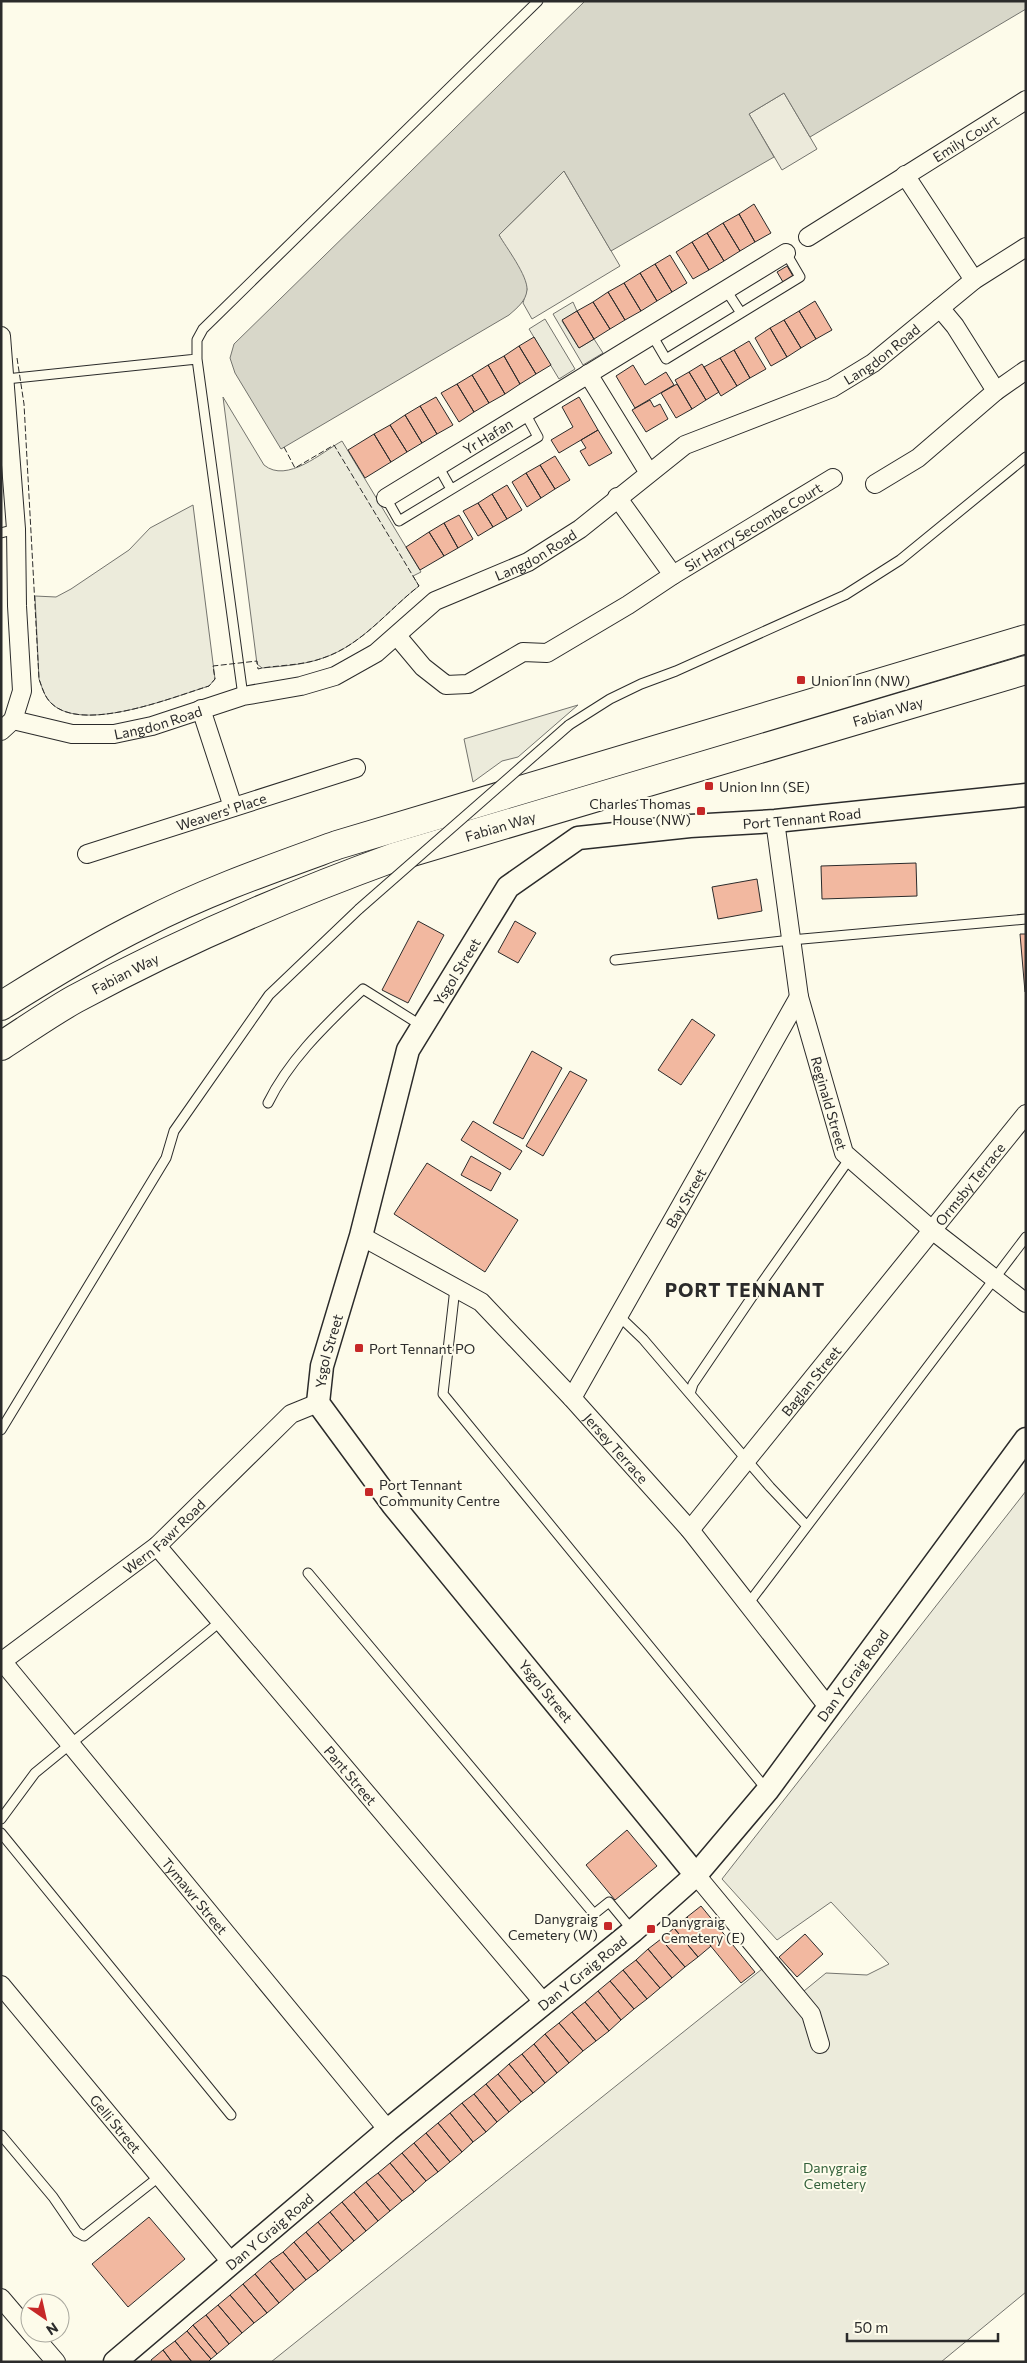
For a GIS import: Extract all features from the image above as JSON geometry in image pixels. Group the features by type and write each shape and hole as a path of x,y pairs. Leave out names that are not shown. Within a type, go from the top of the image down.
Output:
{"highway":[{"path":"1,1006 45,978 144,923 256,874 337,845 552,779 1026,639"},
{"name":"Fabian Way","path":"1,1046 74,1000 182,944 277,901 336,879 404,855 1026,670"}],"street":[{"name":"Emily Court","path":"808,237 1026,100"},
{"path":"905,175 974,280"},
{"name":"Langdon Road","path":"7,725 72,734 114,734 152,726 243,696 301,686 336,676 376,653 435,601 528,562 580,529 617,497 685,445 832,388 874,363 974,280 1026,247"},
{"name":"Yr Hafan","path":"386,498 786,253"},
{"path":"940,308 955,326 996,391"},
{"path":"1,336 6,379 9,531 17,606 22,691 7,725"},
{"path":"874,484 918,458 996,391 1026,370"},
{"path":"588,374 649,472"},
{"name":"Sir Harry Secombe Court","path":"397,636 423,667 446,685 468,684 523,652 547,653 628,605 673,574 833,478"},
{"name":"Sir Harry Secombe Court","path":"617,497 673,574"},
{"path":"201,710 234,807"},
{"name":"Weavers' Place","path":"86,854 356,768"},
{"name":"Port Tennant Road","path":"578,838 690,826 775,821 1026,795"},
{"name":"Reginald Street","path":"775,821 799,997 844,1154 932,1230 1026,1304"},
{"name":"Ysgol Street","path":"578,838 508,888 408,1050 361,1236 322,1366 318,1403 393,1505 811,2014 820,2044"},
{"name":"Bay Street","path":"572,1398 799,997"},
{"name":"Ormsby Terrace","path":"932,1230 1026,1114"},
{"name":"Baglan Street","path":"690,1530 932,1230"},
{"name":"Jersey Terrace","path":"361,1236 481,1302 572,1398 690,1530 829,1708"},
{"name":"Wern Fawr Road","path":"1,1661 157,1546 291,1414 318,1403"},
{"name":"Dan Y Graig Road","path":"115,2362 388,2130 633,1931 696,1875 767,1791 1026,1439"},
{"name":"Pant Street","path":"157,1546 544,2003"},
{"name":"Tymawr Street","path":"1,1661 388,2130"},
{"name":"Gelli Street","path":"1,1985 231,2262"},
{"path":"1,2298 20,2320"},
{"path":"40,2343 56,2362"}],"lane":[{"path":"243,696 197,359 197,340 203,329 538,1"},
{"path":"652,335 666,359 740,314 800,277 786,253"},
{"path":"726,290 740,314"},
{"path":"6,379 197,359"},
{"path":"386,498 399,521 538,436 524,413"},
{"path":"1,1430 166,1158 174,1130 269,995 359,909 569,725 610,699 641,684 845,595 900,560 1026,457"},
{"path":"438,466 451,489"},
{"path":"615,960 791,940 1026,919"},
{"path":"268,1103 287,1070 301,1052 363,989 422,1026"},
{"path":"690,1394 693,1384 756,1291 850,1158"},
{"path":"748,1604 1026,1237"},
{"path":"456,1288 443,1394 767,1791"},
{"path":"619,1316 643,1339 788,1508 807,1526"},
{"path":"308,1573 594,1914 609,1902 633,1931"},
{"path":"1,1819 35,1773 221,1621"},
{"path":"1,1833 231,2115"},
{"path":"1,2135 53,2198 77,2232 84,2236 160,2176"}],"green space":[{"path":"573,302 577,311 562,321 579,348 594,339 603,353 583,365 553,314"},
{"path":"545,319 575,369 559,379 529,329"},
{"path":"223,397 264,465 273,470 294,469 342,441 421,572 413,576 419,586 374,626 350,645 323,658 301,664 278,667 262,668 257,664"},
{"path":"193,505 215,679 209,686 173,698 105,714 84,715 65,712 51,703 39,679 35,596 56,597 71,589 129,550 150,528"},
{"path":"1026,652 1026,661 837,712 839,709"},
{"path":"578,705 518,757 502,761 473,782 464,739"},
{"name":"Danygraig Cemetery","path":"1026,1491 1026,2292 941,2362 271,2362 777,1957 804,1991 826,1973 867,1975 889,1964 831,1902 777,1940 722,1879"}],"shaded area":[{"path":"585,1 1026,1 1026,9 810,137 784,93 749,114 774,157 611,251 564,171 499,235 524,277 526,284 526,294 518,307 509,315 281,449 235,373 230,358 234,344"},
{"path":"784,93 817,149 782,170 749,114"},
{"path":"564,171 620,266 532,319 523,303 527,289 499,235"}],"building":[{"path":"754,204 771,233 755,242 739,214"},
{"path":"739,214 755,242 740,251 723,223"},
{"path":"723,223 740,251 724,261 707,233"},
{"path":"707,233 724,261 709,270 692,242"},
{"path":"692,242 709,270 693,279 676,252"},
{"path":"670,255 687,283 672,292 655,264"},
{"path":"655,264 672,292 657,301 640,273"},
{"path":"787,266 793,276 783,282 777,272"},
{"path":"640,273 657,301 641,311 624,283"},
{"path":"624,283 641,311 625,320 608,292"},
{"path":"608,292 625,320 610,329 593,302"},
{"path":"815,301 832,330 816,339 799,311"},
{"path":"593,302 610,329 594,339 577,311"},
{"path":"577,311 594,339 579,348 562,320"},
{"path":"799,311 816,339 801,348 784,320"},
{"path":"784,320 801,348 787,357 770,328"},
{"path":"770,328 787,357 771,366 755,338"},
{"path":"534,337 551,365 536,374 519,346"},
{"path":"749,341 766,369 750,378 734,350"},
{"path":"519,346 536,374 520,384 504,356"},
{"path":"734,350 750,378 737,386 720,358"},
{"path":"504,356 520,384 505,394 488,365"},
{"path":"720,358 737,386 721,396 704,367"},
{"path":"702,364 719,392 706,400 689,372"},
{"path":"488,365 505,394 489,403 472,375"},
{"path":"633,365 645,385 666,372 674,385 635,408 616,376"},
{"path":"689,372 706,400 692,409 675,380"},
{"path":"472,375 489,403 474,412 457,384"},
{"path":"457,384 474,412 459,422 441,393"},
{"path":"677,384 692,409 676,418 661,393"},
{"path":"436,397 453,425 437,434 420,406"},
{"path":"579,397 598,430 559,453 551,440 573,427 562,407"},
{"path":"650,400 654,407 660,404 668,419 646,432 632,410"},
{"path":"420,406 437,434 422,443 405,415"},
{"path":"405,415 422,443 407,452 390,425"},
{"path":"390,425 407,452 391,462 374,434"},
{"path":"598,430 612,453 589,466 580,451 586,448 581,440"},
{"path":"374,434 391,462 365,478 348,450"},
{"path":"555,456 570,480 555,489 540,465"},
{"path":"540,465 555,489 541,498 526,473"},
{"path":"526,473 541,498 527,507 512,482"},
{"path":"507,485 522,510 507,519 492,494"},
{"path":"492,494 507,519 493,527 478,503"},
{"path":"478,503 493,527 478,536 463,511"},
{"path":"459,515 473,539 458,548 444,523"},
{"path":"444,523 458,548 444,556 429,532"},
{"path":"429,532 444,556 420,570 406,547"},
{"path":"916,863 917,896 822,899 821,866"},
{"path":"757,879 762,911 718,919 712,887"},
{"path":"418,921 444,935 408,1003 382,990"},
{"path":"515,921 536,933 518,963 498,952"},
{"path":"1020,934 1026,934 1026,992 1025,992"},
{"path":"692,1019 715,1035 681,1085 658,1070"},
{"path":"532,1051 562,1068 523,1139 493,1123"},
{"path":"570,1071 587,1080 543,1156 526,1146"},
{"path":"473,1121 522,1151 510,1170 461,1140"},
{"path":"471,1156 501,1173 491,1191 461,1175"},
{"path":"427,1163 518,1220 485,1272 394,1214"},
{"path":"627,1830 657,1866 615,1900 586,1865"},
{"path":"701,1906 755,1972 741,1983 687,1917"},
{"path":"687,1917 711,1946 698,1957 674,1928"},
{"path":"674,1928 698,1957 685,1967 661,1939"},
{"path":"805,1934 823,1954 797,1977 779,1957"},
{"path":"661,1939 685,1967 672,1978 648,1949"},
{"path":"648,1949 672,1978 660,1988 636,1960"},
{"path":"636,1960 660,1988 647,1999 623,1970"},
{"path":"623,1970 647,1999 634,2009 610,1981"},
{"path":"610,1981 634,2009 621,2020 598,1991"},
{"path":"598,1991 621,2020 609,2031 585,2002"},
{"path":"585,2002 609,2031 596,2041 572,2012"},
{"path":"572,2012 596,2041 583,2051 559,2023"},
{"path":"559,2023 583,2051 569,2063 545,2034"},
{"path":"545,2034 569,2063 557,2073 534,2044"},
{"path":"534,2044 557,2073 545,2083 522,2054"},
{"path":"522,2054 545,2083 533,2093 509,2064"},
{"path":"509,2064 533,2093 521,2102 498,2074"},
{"path":"498,2074 521,2102 509,2112 486,2084"},
{"path":"486,2084 509,2112 497,2122 474,2094"},
{"path":"474,2094 497,2122 486,2132 462,2103"},
{"path":"462,2103 486,2132 473,2142 450,2113"},
{"path":"450,2113 473,2142 462,2152 438,2123"},
{"path":"438,2123 462,2152 450,2162 426,2133"},
{"path":"426,2133 450,2162 438,2172 414,2143"},
{"path":"414,2143 438,2172 426,2181 402,2153"},
{"path":"402,2153 426,2181 414,2192 390,2163"},
{"path":"390,2163 414,2192 402,2201 378,2173"},
{"path":"378,2173 402,2201 390,2211 366,2182"},
{"path":"366,2182 390,2211 378,2221 354,2192"},
{"path":"354,2192 378,2221 366,2231 342,2202"},
{"path":"342,2202 366,2231 354,2241 330,2212"},
{"path":"330,2212 354,2241 342,2251 318,2222"},
{"path":"149,2217 185,2259 128,2307 92,2264"},
{"path":"318,2222 342,2251 330,2261 306,2232"},
{"path":"306,2232 330,2261 318,2271 294,2242"},
{"path":"294,2242 318,2271 306,2280 283,2252"},
{"path":"283,2252 306,2280 294,2290 270,2261"},
{"path":"270,2261 294,2290 279,2303 255,2274"},
{"path":"255,2274 279,2303 267,2313 243,2284"},
{"path":"243,2284 267,2313 254,2323 230,2295"},
{"path":"230,2295 254,2323 242,2333 218,2305"},
{"path":"218,2305 242,2333 229,2344 206,2315"},
{"path":"206,2315 229,2344 217,2354 193,2325"},
{"path":"193,2325 217,2354 211,2359 187,2331"},
{"path":"187,2331 211,2359 208,2362 192,2362 175,2341"},
{"path":"175,2341 192,2362 172,2362 163,2350"},
{"path":"163,2350 172,2362 152,2362 151,2360"}],"fence":[{"path":"17,358 24,404 39,679 51,703 65,712 84,715 105,714 173,698 209,686 215,679 213,666 257,661 258,669 323,658 350,645 419,586 334,445 295,468 284,447"}],"place":[{"name":"Union Inn (NW)","path":"801,680"},
{"name":"Union Inn (SE)","path":"709,786"},
{"name":"Charles Thomas House (NW)","path":"701,811"},
{"name":"Port Tennant PO","path":"359,1348"},
{"name":"Port Tennant Community Centre","path":"369,1492"},
{"name":"Danygraig Cemetery (W)","path":"608,1926"},
{"name":"Danygraig Cemetery (E)","path":"651,1929"}],"district":[{"name":"PORT TENNANT","path":"745,1289"}]}
